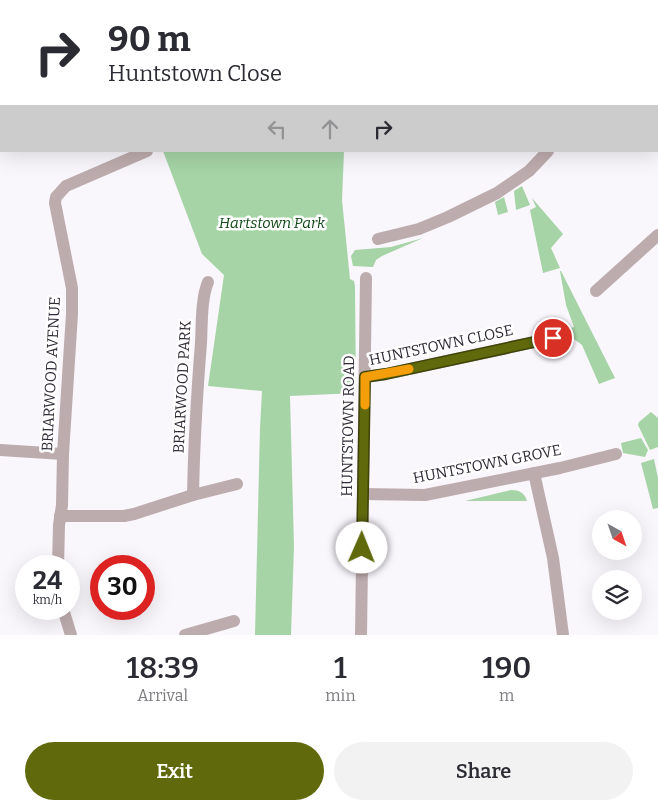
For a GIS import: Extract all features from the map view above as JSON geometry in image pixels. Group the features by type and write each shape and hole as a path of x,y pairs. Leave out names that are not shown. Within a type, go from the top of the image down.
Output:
{"street":[{"name":"BRIARWOOD AVENUE","path":"58,555 72,295 58,222 56,197 66,186 144,152"},
{"path":"378,239 419,229 497,193 529,171 547,152"},
{"path":"596,291 658,235"},
{"name":"HUNTSTOWN ROAD","path":"361,635 366,278"},
{"name":"BRIARWOOD PARK","path":"193,495 195,422 204,294 208,282"},
{"name":"HUNTSTOWN CLOSE","path":"365,377 553,338"},
{"path":"0,450 63,454"},
{"name":"HUNTSTOWN GROVE","path":"362,494 425,495 616,454"},
{"path":"534,472 553,558 563,635"},
{"path":"60,516 124,516 237,484"},
{"path":"66,620 71,635"},
{"path":"184,635 234,621"}],"green space":[{"name":"Hartstown Park","path":"163,152 344,152 342,200 350,279 354,281 355,286 356,393 290,396 294,547 291,635 255,635 262,391 208,386 224,275 202,254"},
{"path":"522,186 530,205 516,210 514,191"},
{"path":"504,197 508,212 498,215 495,202"},
{"path":"532,198 563,234 551,248 560,268 543,273 530,210 536,207"},
{"path":"423,238 382,256 376,260 373,267 353,266 351,256 355,250 391,247"},
{"path":"560,271 615,378 599,384 582,345 574,339 566,338 564,330 574,327 566,305"},
{"path":"651,412 658,418 658,447 650,450 638,425"},
{"path":"641,438 648,450 645,457 623,453 621,443"},
{"path":"654,459 658,478 658,508 653,509 641,463"},
{"path":"511,490 521,492 527,501 465,501"}],"slow traffic":[{"path":"365,405 365,377 409,369"}],"route":[{"path":"362,548 365,377 553,338"}]}
